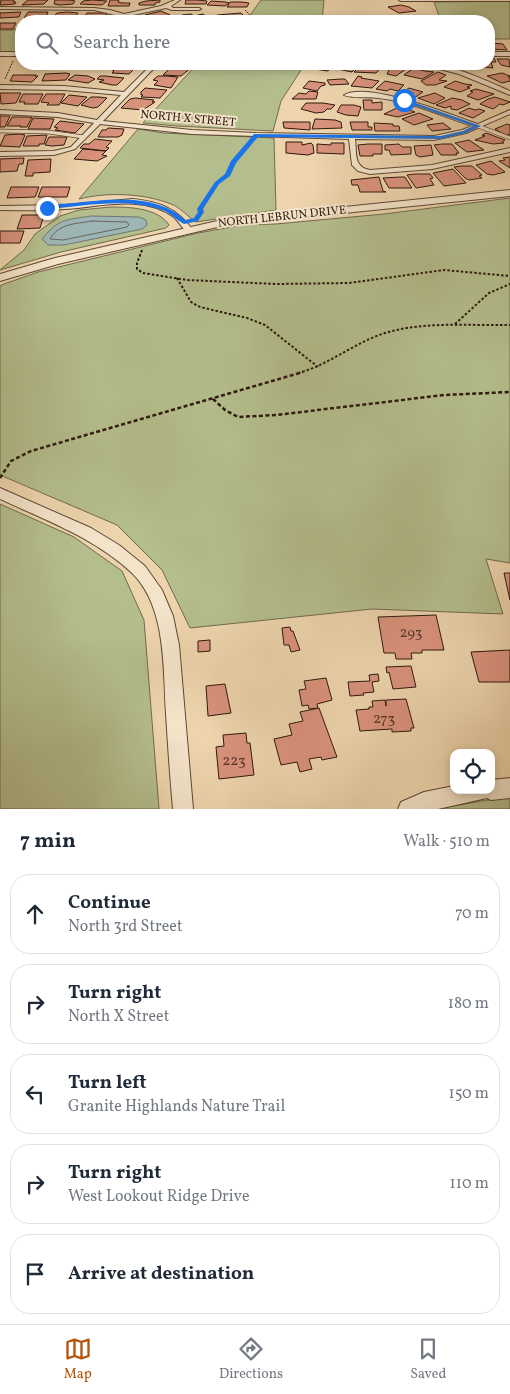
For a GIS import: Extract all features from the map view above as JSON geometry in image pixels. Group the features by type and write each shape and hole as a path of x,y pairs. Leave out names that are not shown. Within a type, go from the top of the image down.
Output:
{"street":[{"path":"128,15 167,6 178,0"},
{"path":"402,0 510,0"},
{"path":"167,6 172,9 198,9"},
{"path":"0,8 94,9 121,15"},
{"path":"0,54 15,55"},
{"path":"495,54 510,54"},
{"path":"0,154 67,151 84,137 149,70"},
{"path":"448,70 461,73 510,93"},
{"path":"1,87 64,88 125,94"},
{"path":"346,95 366,94 398,99 478,126"},
{"name":"NORTH X STREET","path":"0,112 58,115 98,122 192,132 441,138 464,132 510,112"},
{"path":"352,136 354,165 360,170 370,172 437,166 510,150"},
{"name":"NORTH LEBRUN DRIVE","path":"0,278 55,261 140,241 186,226 510,193"},
{"path":"0,208 66,207 114,201 136,202 165,209 176,215 186,226"},
{"path":"0,493 84,532 113,549 139,570 156,595 164,616 170,645 183,809"},
{"path":"495,790 510,788"},
{"path":"408,809 424,802 463,794"}],"lane":[{"path":"478,126 510,138"},
{"path":"0,131 48,132 84,137"}],"path":[{"path":"244,10 249,15"},
{"path":"1,87 15,57"},
{"path":"186,226 196,220 201,212 200,209 217,183 228,175 233,162 256,135"},
{"path":"140,241 142,250 137,263 137,269 144,273 177,278 295,284 350,283 444,270 510,276"},
{"path":"177,278 191,302 200,307 247,318 265,325 318,367"},
{"path":"454,325 489,293 510,284"},
{"path":"0,478 11,460 31,450 213,399 318,367 382,334 416,327 510,324"},
{"path":"213,399 225,410 238,417 314,411 444,395 510,392"}],"green space":[{"path":"261,0 324,0 323,15 250,15"},
{"path":"510,1 510,39 495,39 495,15 439,15 434,2"},
{"path":"15,29 15,52 0,52 0,30"},
{"path":"192,70 301,70 281,101 273,131 143,123"},
{"path":"138,129 164,133 274,138 276,210 196,222 174,205 160,200 125,195 101,195 79,199"},
{"path":"510,198 510,563 486,559 503,614 372,609 190,628 162,570 117,525 0,475 0,286 38,272 198,233 242,225 276,224 384,214"},
{"path":"111,207 135,208 151,212 164,219 169,225 166,228 61,252 0,270 24,250 35,234 60,216 79,210"},
{"path":"0,504 74,537 122,571 144,620 159,809 0,809"},
{"path":"510,796 510,809 436,809"}],"water":[{"path":"91,216 139,217 146,220 147,225 142,229 64,245 48,245 42,239 53,227 64,221"}],"building":[{"path":"1,0 14,0 13,2 16,2 15,4 0,5"},
{"path":"28,0 48,0 44,4 22,5"},
{"path":"55,0 75,1 73,4 60,5 54,4"},
{"path":"110,0 130,3 129,6 108,6"},
{"path":"160,0 155,5 139,5 139,3 146,1"},
{"path":"186,0 207,1 206,4 185,4"},
{"path":"83,1 107,1 102,5 80,4"},
{"path":"211,1 229,3 225,6 207,5"},
{"path":"230,2 249,3 247,7 227,7"},
{"path":"401,5 416,11 399,13 388,7"},
{"path":"161,11 170,15 145,15"},
{"path":"0,12 21,12 20,15 15,15 15,17 0,18"},
{"path":"28,12 48,12 47,15 26,15"},
{"path":"57,13 78,13 77,15 55,15"},
{"path":"87,13 107,14 106,15 85,15"},
{"path":"241,13 243,15 217,15"},
{"path":"0,23 15,23 13,29 0,29"},
{"path":"495,43 503,44 507,50 495,49"},
{"path":"497,59 509,59 510,67 501,65"},
{"path":"112,70 133,70 129,74 112,73 114,71"},
{"path":"168,70 188,70 181,76 163,75"},
{"path":"356,70 379,70 376,73 354,72"},
{"path":"389,70 405,70 396,76 387,74"},
{"path":"411,70 434,72 422,79 404,75"},
{"path":"438,72 446,75 439,80 447,81 435,85 426,85 421,81"},
{"path":"502,73 510,76 508,77 510,77 510,81 502,83 487,76"},
{"path":"45,74 70,74 66,80 42,81"},
{"path":"13,75 38,76 32,82 10,81"},
{"path":"75,75 88,76 95,79 88,83 68,80"},
{"path":"100,76 124,78 117,85 112,85 99,82 104,80 97,79"},
{"path":"158,76 178,77 171,88 154,85 158,81 153,80"},
{"path":"358,76 379,81 372,88 351,86"},
{"path":"345,79 349,84 330,85 327,80"},
{"path":"309,81 325,83 325,85 321,86 317,91 303,88"},
{"path":"385,81 404,85 398,91 376,89"},
{"path":"455,81 472,85 467,87 470,88 460,92 444,87"},
{"path":"145,88 167,90 160,98 141,97 143,95 141,95 141,92"},
{"path":"409,88 423,92 414,98 400,94"},
{"path":"476,89 494,94 478,100 467,96 473,92 470,91"},
{"path":"309,91 318,92 316,99 292,99 299,93 306,94"},
{"path":"0,93 21,93 16,103 1,104"},
{"path":"435,93 445,98 434,104 418,98"},
{"path":"23,94 43,94 38,104 24,104 25,102 19,102"},
{"path":"46,94 65,94 59,105 47,105 49,103 41,102"},
{"path":"69,95 87,97 78,106 61,103"},
{"path":"91,97 107,98 98,107 93,108 81,105"},
{"path":"495,97 510,102 503,105 500,104 493,109 480,104 488,99"},
{"path":"452,98 470,104 457,110 451,109 451,106 445,108 436,105"},
{"path":"130,99 154,100 152,102 155,102 143,110 121,108"},
{"path":"363,100 372,100 372,103 382,102 382,110 364,110"},
{"path":"306,103 335,105 324,112 316,113 301,109"},
{"path":"341,105 361,107 358,116 337,112"},
{"path":"399,107 415,112 398,117 384,114"},
{"path":"469,108 485,111 473,118 459,113"},
{"path":"419,113 433,119 414,125 402,119"},
{"path":"0,116 10,116 5,127 0,127"},
{"path":"12,117 32,117 27,127 7,126"},
{"path":"33,118 54,119 50,129 28,129"},
{"path":"315,119 341,122 342,128 312,129"},
{"path":"60,121 84,124 75,133 55,130 58,128 54,127"},
{"path":"283,122 310,122 310,130 284,128"},
{"path":"350,122 368,122 368,127 372,127 372,130 352,130"},
{"path":"374,123 393,124 393,126 399,126 400,131 375,131"},
{"path":"443,123 451,129 432,131 427,125"},
{"path":"507,124 510,125 510,135 505,135 495,129"},
{"path":"108,128 124,129 122,135 118,137 98,137 102,130"},
{"path":"486,133 505,140 502,142 504,143 493,144 475,140 485,136 482,135"},
{"path":"5,135 25,135 20,147 0,146"},
{"path":"47,135 44,144 39,144 39,146 23,146 27,136"},
{"path":"49,137 67,137 64,145 52,146 45,145"},
{"path":"95,139 112,141 106,147 109,148 106,151 80,148 84,144 89,144"},
{"path":"469,140 484,150 467,152 455,143"},
{"path":"286,142 302,142 302,145 311,143 314,153 308,155 286,153"},
{"path":"331,143 344,143 344,154 317,153 317,144 331,145"},
{"path":"382,144 382,154 360,156 358,145"},
{"path":"399,144 402,147 411,147 411,154 391,155 389,150 385,150 385,145"},
{"path":"452,144 459,153 456,153 457,155 441,155 434,145"},
{"path":"431,145 433,155 420,157 416,155 414,146"},
{"path":"83,149 106,151 102,155 107,156 97,161 74,159"},
{"path":"510,157 510,168 499,161 505,160 503,158"},
{"path":"24,158 23,164 19,164 17,171 0,172 0,159"},
{"path":"51,159 50,172 33,173 33,176 25,176 28,160"},
{"path":"491,161 505,172 493,175 487,174 476,165"},
{"path":"472,166 482,175 479,176 482,178 469,180 465,178 454,167"},
{"path":"453,169 466,183 444,186 433,173"},
{"path":"430,174 433,178 430,179 434,185 416,188 407,175"},
{"path":"379,177 383,191 386,192 360,192 358,185 352,185 351,180"},
{"path":"405,177 412,188 389,188 383,178"},
{"path":"11,187 39,187 35,197 7,198"},
{"path":"42,187 70,187 67,197 38,197"},
{"path":"22,215 44,215 40,228 17,229"},
{"path":"0,231 24,231 20,243 0,243"},
{"path":"504,573 510,573 510,600"},
{"path":"436,615 444,650 422,650 422,653 411,653 412,659 396,659 395,653 384,653 378,617"},
{"path":"290,627 300,650 291,652 289,645 284,645 282,628"},
{"path":"210,640 210,651 198,652 198,641"},
{"path":"510,650 510,682 479,682 471,652"},
{"path":"411,666 416,687 393,689 386,667"},
{"path":"378,674 379,681 372,682 374,692 350,696 348,682 370,681 369,675"},
{"path":"326,678 332,700 317,704 318,708 309,709 308,705 302,706 299,690 306,689 304,681"},
{"path":"225,684 231,713 208,716 206,686"},
{"path":"406,699 414,728 411,728 411,731 392,732 392,729 360,731 356,710 373,707 372,701 385,700 386,706 386,700"},
{"path":"319,708 337,757 322,760 321,757 309,759 312,769 300,772 297,762 281,765 274,739 292,735 289,724 303,721 300,712"},
{"path":"246,733 247,743 250,743 254,775 219,779 216,747 224,746 223,735"}],"route":[{"path":"47,208 97,202 136,202 165,209 184,222 196,220 201,212 200,209 217,183 228,175 233,162 256,135 441,138 478,126 404,100"}]}
